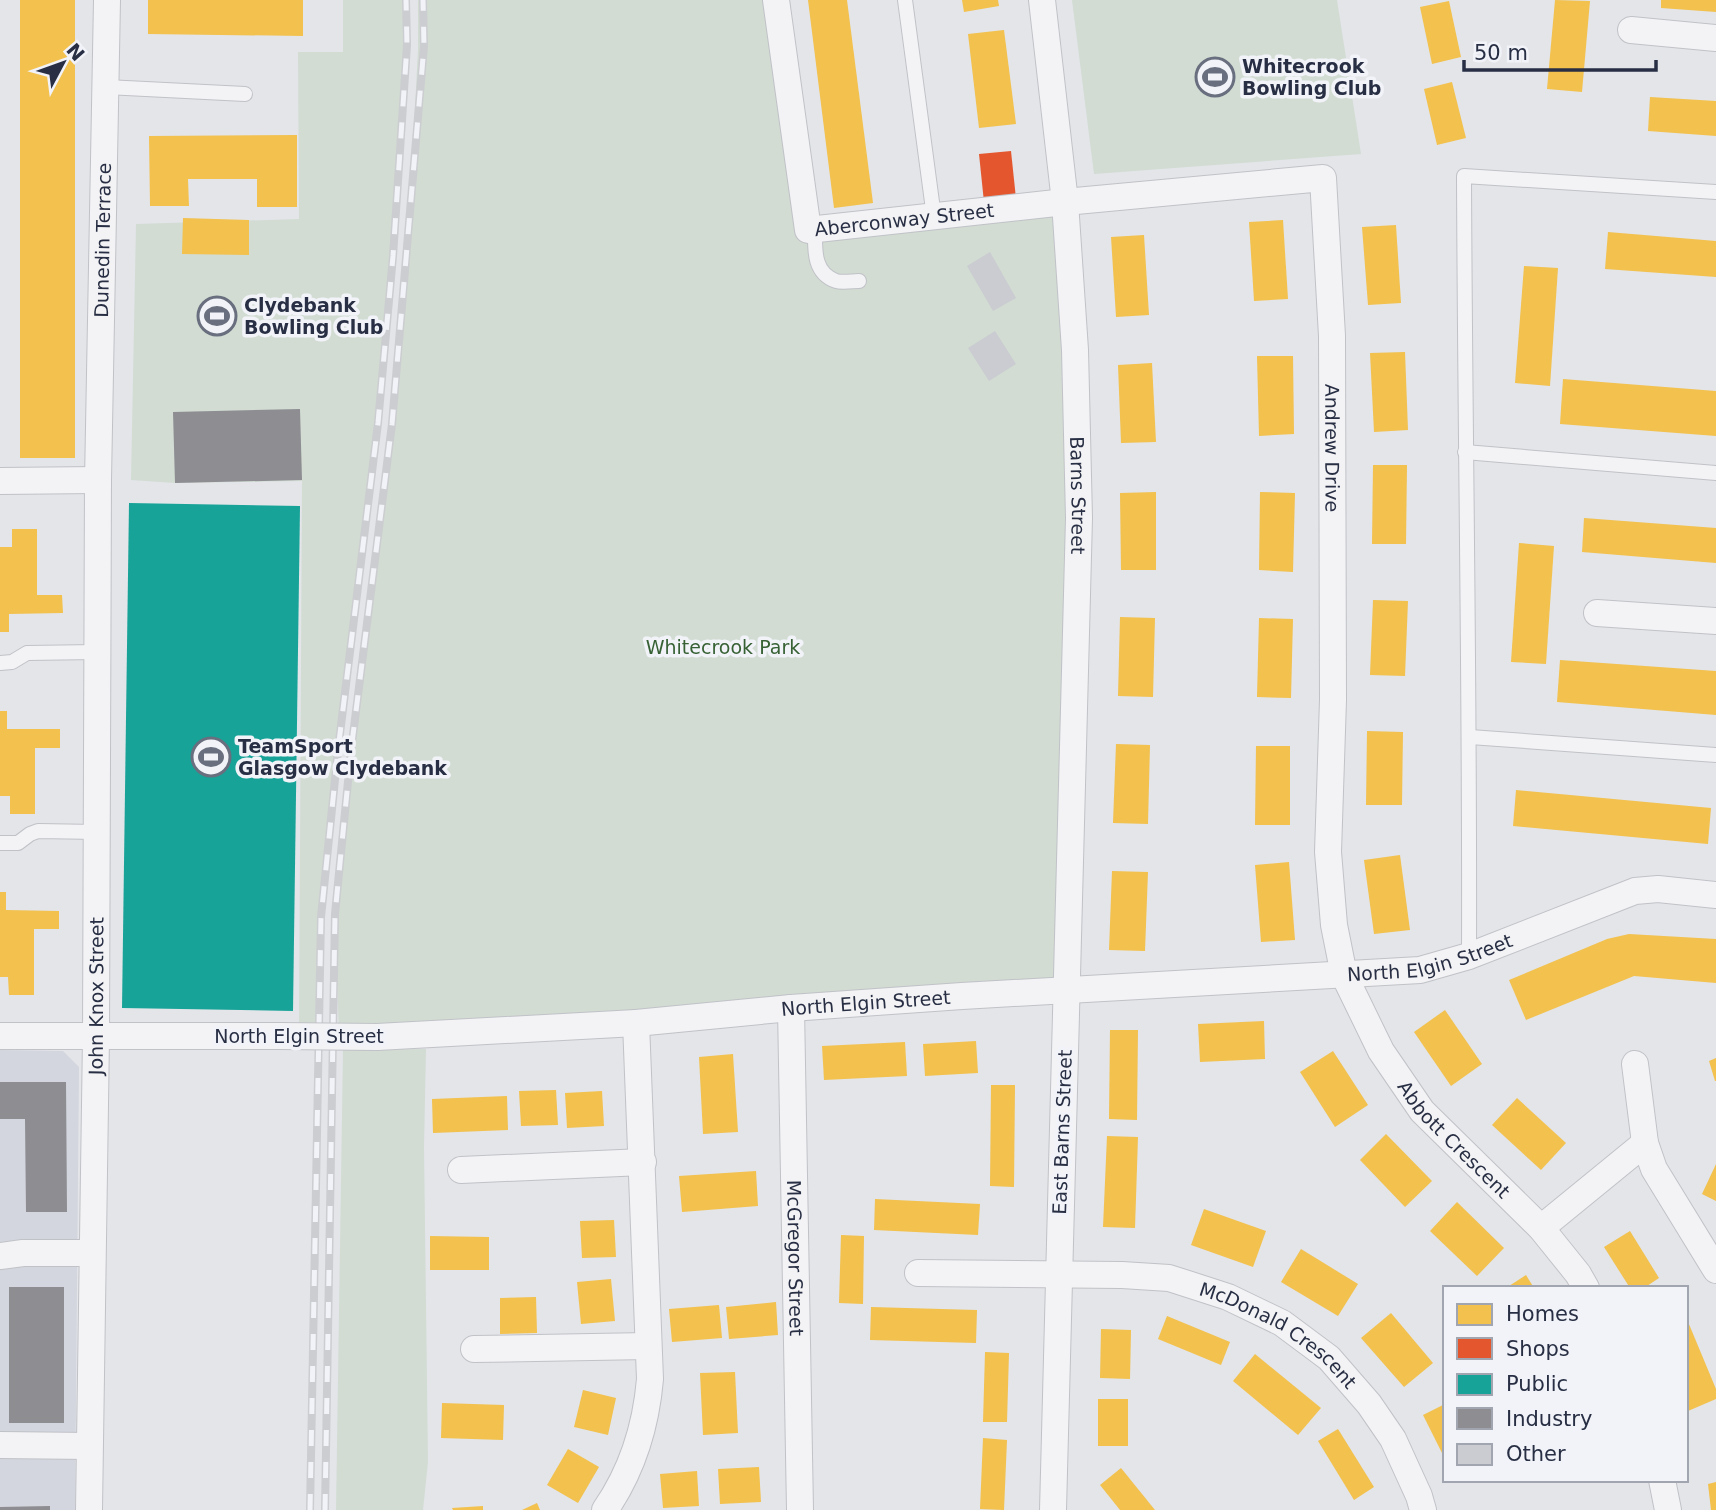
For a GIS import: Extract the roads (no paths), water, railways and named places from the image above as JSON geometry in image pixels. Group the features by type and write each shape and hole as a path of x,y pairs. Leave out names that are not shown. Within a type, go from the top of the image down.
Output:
{"street":[{"name":"Dunedin Terrace","path":"98,480 107,0"},
{"name":"Aberconway Street","path":"776,0 808,230 1065,202"},
{"name":"Barns Street","path":"1042,0 1065,202 1075,350 1079,518 1067,991"},
{"path":"1631,30 1716,38"},
{"name":"Andrew Drive","path":"1065,202 1323,178 1332,336 1334,700 1328,852 1334,925 1344,975"},
{"path":"0,481 98,480"},
{"name":"John Knox Street","path":"89,1510 96,1037 98,480"},
{"path":"1597,613 1716,621"},
{"name":"North Elgin Street","path":"0,1036 377,1037 636,1023 791,1008 1420,970 1469,956 1635,891 1658,889 1716,895"},
{"name":"Abbott Crescent","path":"1344,975 1381,1051 1422,1111 1541,1228 1585,1286"},
{"name":"East Barns Street","path":"1053,1510 1067,991"},
{"name":"McGregor Street","path":"791,1008 800,1510"},
{"path":"616,1506 647,1410 650,1379 636,1023"},
{"path":"1635,1064 1645,1143 1654,1169 1716,1270"},
{"path":"1541,1228 1645,1143"},
{"path":"461,1170 643,1162"},
{"path":"0,1256 23,1253 92,1253"},
{"path":"918,1273 1058,1274"},
{"name":"McDonald Crescent","path":"1058,1274 1169,1278 1228,1297 1282,1323 1329,1358 1369,1404 1393,1439 1423,1510"},
{"path":"474,1349 648,1346"},
{"path":"0,1445 89,1446"},
{"path":"1661,1482 1668,1510"}],"lane":[{"path":"905,0 934,217"},
{"path":"106,87 245,94"},
{"path":"1469,956 1470,737 1464,176 1716,191"},
{"path":"815,230 815,258 823,272 836,282 859,281"},
{"path":"1465,452 1716,473"},
{"path":"0,663 12,662 27,653 97,652"},
{"path":"1470,737 1716,755"},
{"path":"0,843 18,843 38,831 97,832"}],"railway":[{"path":"310,1510 321,917 338,750 378,423 393,256 407,45 406,0"},
{"path":"325,1510 335,914 351,751 392,424 424,46 423,0"}],"place":[{"name":"Whitecrook Bowling Club","path":"1215,77"},
{"name":"Clydebank Bowling Club","path":"217,316"},
{"name":"TeamSport Glasgow Clydebank","path":"211,757"}],"park label":[{"name":"Whitecrook Park","path":"723,647"}]}
